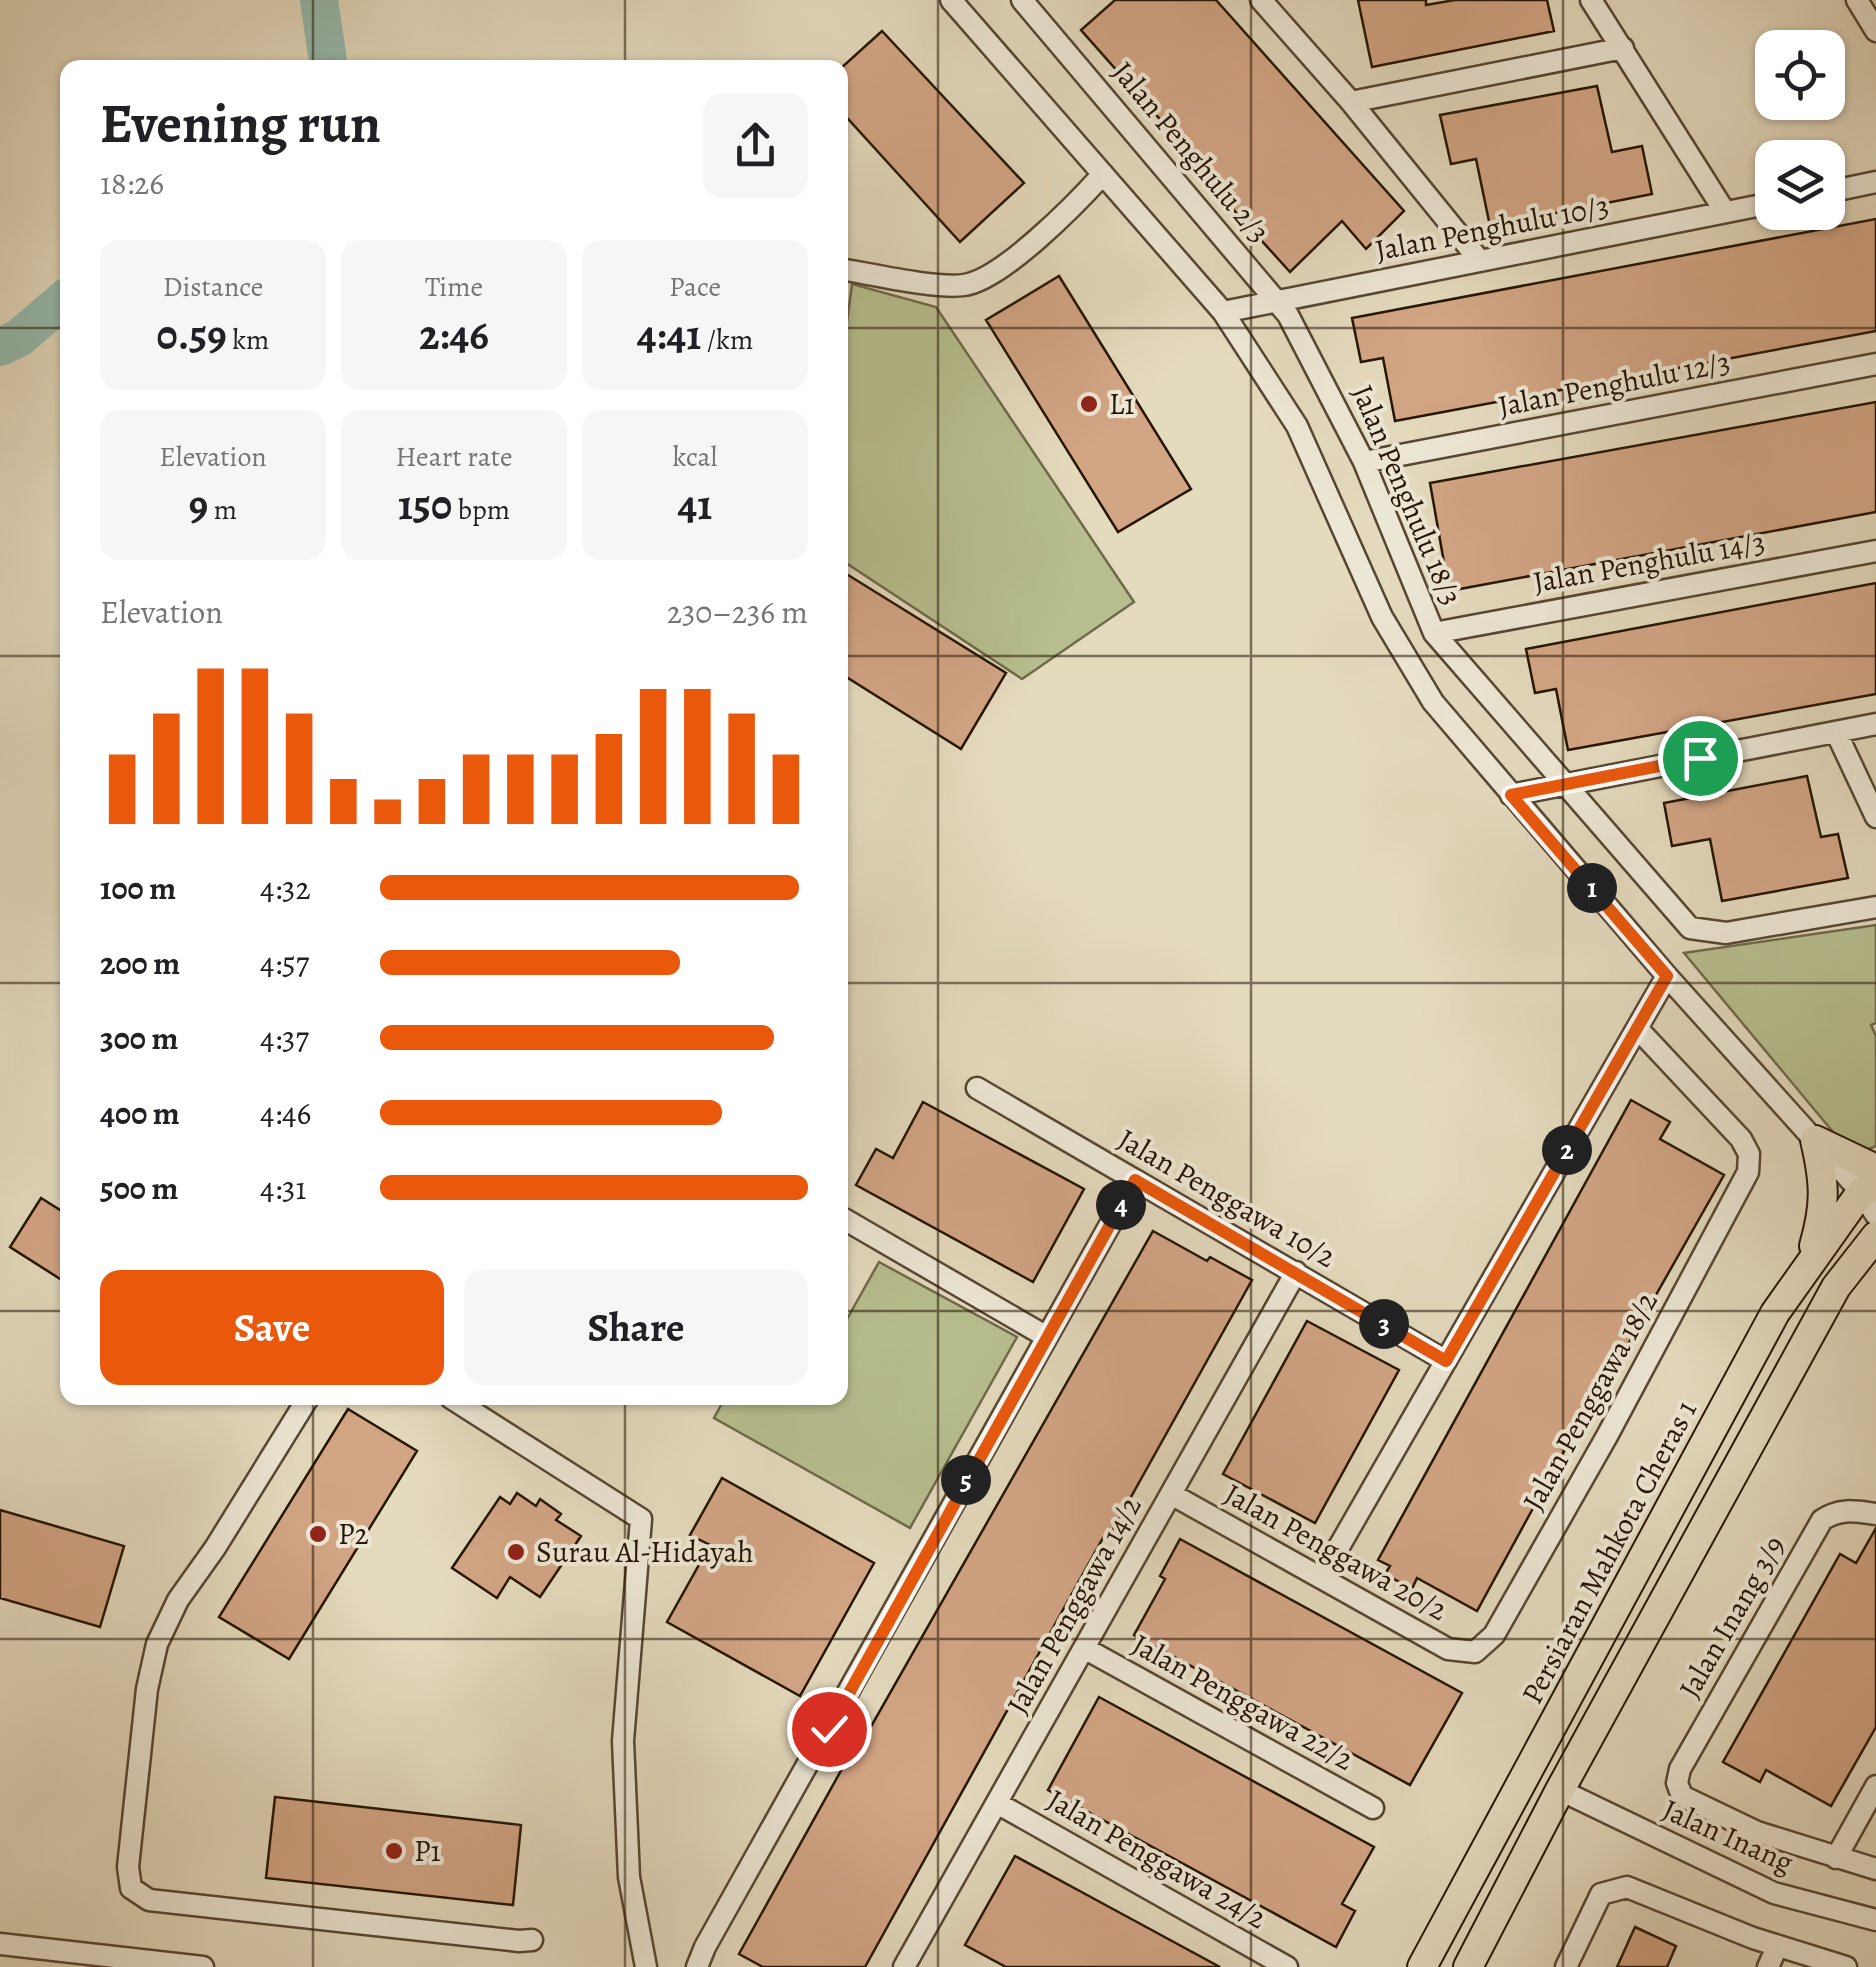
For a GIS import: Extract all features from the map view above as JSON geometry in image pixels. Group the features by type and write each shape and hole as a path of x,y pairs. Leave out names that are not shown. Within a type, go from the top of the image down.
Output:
{"main road":[{"path":"1814,1140 1872,1190"},
{"path":"1809,1264 1824,1210 1824,1181 1814,1140"},
{"name":"Persiaran Mahkota Cheras 1","path":"1422,1967 1776,1313 1809,1264 1872,1190"},
{"path":"1468,1967 1560,1790 1836,1287 1876,1236"}],"street":[{"path":"952,0 1223,312 1297,426 1382,617 1433,702 1667,976 1814,1140"},
{"name":"Jalan Penghulu 2/3","path":"1022,0 1278,301 1307,346"},
{"path":"1261,0 1351,102 1474,254"},
{"path":"1591,0 1721,208"},
{"path":"1858,0 1876,31"},
{"path":"1351,102 1623,48"},
{"path":"848,270 966,285 990,274 1068,214 1103,174"},
{"path":"1845,188 1876,182"},
{"name":"Jalan Penghulu 10/3","path":"1223,312 1474,254 1755,205"},
{"name":"Jalan Penghulu 18/3","path":"1307,346 1364,462 1434,633 1690,928 1726,934 1876,907"},
{"name":"Jalan Penghulu 12/3","path":"1364,462 1876,364"},
{"name":"Jalan Penghulu 14/3","path":"1434,633 1876,551"},
{"path":"1511,795 1876,724"},
{"path":"1836,732 1876,817"},
{"path":"1321,1578 1667,976"},
{"name":"Jalan Penggawa 18/2","path":"1475,1652 1494,1634 1607,1436 1748,1172 1749,1154 1741,1140 1637,1028"},
{"name":"Jalan Penggawa 10/2","path":"976,1088 1446,1361"},
{"path":"697,1967 1135,1180"},
{"path":"848,1221 1047,1337"},
{"name":"Jalan Penggawa 14/2","path":"913,1964 996,1803 1296,1272"},
{"path":"304,1405 178,1600 157,1644 147,1689 128,1867 132,1888 149,1900 532,1940"},
{"path":"462,1405 642,1519 624,1741 629,1877 646,1967"},
{"name":"Jalan Penggawa 20/2","path":"1171,1494 1448,1649 1475,1652"},
{"name":"Jalan Inang 3/9","path":"1836,1858 1757,1832 1682,1796 1678,1783 1680,1769 1822,1520 1834,1512 1848,1510 1876,1514"},
{"name":"Jalan Penggawa 22/2","path":"1084,1648 1373,1808"},
{"path":"1876,1786 1836,1858 1876,1869"},
{"name":"Jalan Inang","path":"1560,1790 1774,1893 1876,1920"},
{"name":"Jalan Penggawa 24/2","path":"996,1803 1287,1967"},
{"path":"1566,1967 1601,1894 1627,1887 1777,1947 1846,1967"},
{"path":"0,1944 203,1967"},
{"path":"1768,1967 1777,1947"}],"green space":[{"path":"852,284 936,307 1134,602 1022,679 848,564 848,314"},
{"path":"1876,925 1876,1023 1871,1025 1876,1036 1876,1146 1853,1156 1684,953"},
{"path":"879,1262 1017,1337 910,1528 714,1418 721,1405 848,1405 848,1317"}],"building":[{"path":"1115,0 1216,0 1404,211 1366,249 1342,221 1290,272 1192,164 1196,160 1081,30"},
{"path":"1358,0 1426,0 1426,5 1455,0 1547,0 1554,31 1372,67"},
{"path":"882,31 1024,183 960,242 848,119 848,62"},
{"path":"1597,86 1612,152 1642,146 1652,194 1490,226 1476,159 1451,164 1440,115"},
{"path":"1876,219 1876,331 1395,421 1383,358 1361,362 1352,318 1818,230 1845,230 1845,225"},
{"name":"L1","path":"1059,276 1191,489 1118,532 986,320"},
{"path":"1876,402 1876,512 1449,591 1430,483"},
{"path":"848,575 1006,673 961,749 848,678"},
{"path":"1876,583 1876,694 1568,750 1556,689 1535,693 1526,649"},
{"path":"1807,776 1821,837 1838,834 1848,878 1722,901 1710,839 1672,846 1664,803"},
{"path":"1631,1100 1670,1122 1660,1139 1724,1175 1589,1413 1586,1411 1477,1611 1417,1578 1412,1589 1385,1574 1390,1566 1378,1560"},
{"path":"923,1102 1084,1189 1033,1282 856,1185 876,1149 893,1158"},
{"path":"41,1198 60,1210 60,1279 10,1247"},
{"path":"1153,1231 1252,1280 1107,1540 1103,1538 865,1967 763,1967 739,1954 853,1749 857,1751"},
{"path":"1307,1321 1399,1370 1315,1523 1223,1474"},
{"name":"P2","path":"348,1409 417,1451 289,1659 219,1617"},
{"path":"722,1478 874,1563 800,1696 667,1622 710,1545 690,1535"},
{"name":"Surau Al-Hidayah","path":"517,1493 536,1506 540,1499 561,1514 556,1520 581,1536 540,1597 510,1577 497,1598 452,1568 500,1497 510,1504"},
{"path":"0,1510 124,1546 100,1627 0,1598"},
{"path":"1876,1528 1876,1727 1831,1806 1766,1770 1760,1782 1723,1762 1840,1554 1856,1563"},
{"path":"1180,1539 1462,1693 1410,1785 1134,1635 1165,1579 1160,1576"},
{"path":"1099,1697 1374,1847 1342,1904 1355,1911 1336,1947 1048,1790"},
{"name":"P1","path":"275,1797 521,1825 513,1905 266,1878"},
{"path":"1015,1856 1220,1967 1006,1967 965,1945"},
{"path":"1635,1927 1676,1946 1667,1967 1617,1967"}],"waterway":[{"path":"319,0 328,60"},
{"path":"0,347 19,338 60,303"}],"place":[{"name":"L1","path":"1089,404"},
{"name":"P2","path":"318,1534"},
{"name":"Surau Al-Hidayah","path":"516,1552"},
{"name":"P1","path":"394,1851"}],"route":[{"path":"829,1729 1135,1180 1446,1361 1667,976 1511,795 1700,758"}]}
